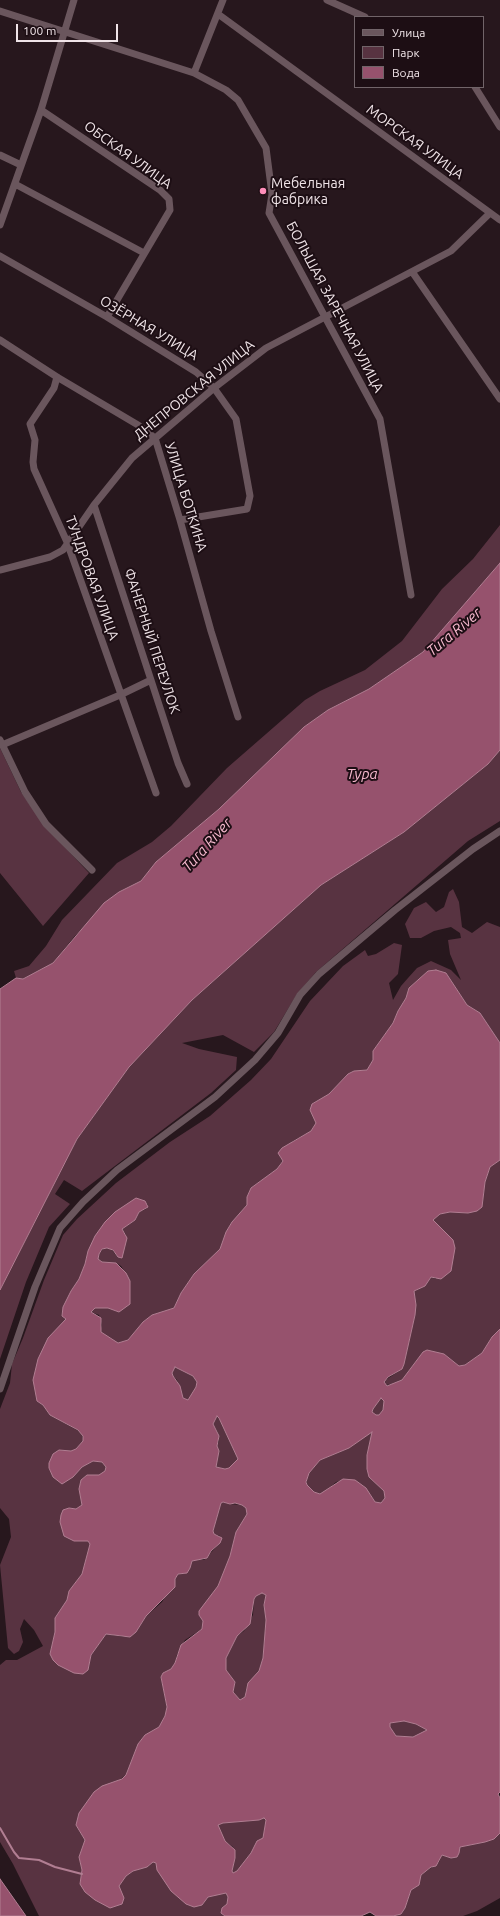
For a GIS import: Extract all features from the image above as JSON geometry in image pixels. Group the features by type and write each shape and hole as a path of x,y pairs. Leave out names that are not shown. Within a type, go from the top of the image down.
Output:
{"street":[{"path":"0,224 41,110 74,0"},
{"path":"194,73 223,0"},
{"path":"327,0 363,16"},
{"name":"БОЛЬШАЯ ЗАРЕЧНАЯ УЛИЦА","path":"0,11 194,73 226,90 238,100 266,148 272,194 269,214 380,419 411,595"},
{"name":"МОРСКАЯ УЛИЦА","path":"218,14 500,220"},
{"path":"476,88 500,127"},
{"name":"ОБСКАЯ УЛИЦА","path":"41,110 160,190 169,199 170,210 107,317"},
{"path":"0,155 21,165"},
{"path":"14,184 144,253"},
{"name":"ДНЕПРОВСКАЯ УЛИЦА","path":"0,570 54,555 63,550 67,542 94,505 132,458 214,388 266,348 413,273 451,251 490,213"},
{"name":"ОЗЁРНАЯ УЛИЦА","path":"0,256 107,317 196,372 214,388 236,419 250,496 247,509 180,520"},
{"path":"413,273 500,399"},
{"name":"УЛИЦА БОТКИНА","path":"0,340 57,377 138,425 155,438 211,631 238,717"},
{"name":"ТУНДРОВАЯ УЛИЦА","path":"57,377 54,388 30,424 35,440 33,462 37,476 67,542 156,793"},
{"name":"ФАНЕРНЫЙ ПЕРЕУЛОК","path":"94,505 178,763 187,784"},
{"path":"92,870 46,824 25,792 1,742 120,695 151,680"},
{"path":"0,1389 36,1287 60,1228 83,1202 117,1170 215,1097 255,1060 278,1033 300,995 319,974 395,910 472,849 500,831"}],"green space":[{"path":"500,525 500,563 423,652 369,689 328,710 304,727 219,809 156,862 141,881 119,892 74,937 53,963 23,979 16,978 14,971 29,966 46,946 62,920 117,863 152,842 171,826 227,768 305,700 320,691 365,670 402,641 442,589 473,559"},
{"path":"0,748 21,792 44,825 89,873 43,926 0,873"},
{"path":"500,750 500,821 468,841 316,972 297,994 274,1032 254,1052 223,1035 182,1043 199,1049 237,1057 236,1070 211,1093 82,1191 64,1180 55,1194 70,1204 49,1227 26,1282 0,1359 0,1290 77,1139 129,1067 192,1000 321,885 404,832 488,764"},
{"path":"453,889 459,902 462,927 472,933 487,922 500,927 500,1043 480,1013 467,1005 446,973 428,971 409,988 406,998 393,1023 373,1051 373,1060 367,1070 354,1071 348,1074 329,1094 312,1104 316,1123 311,1131 293,1141 280,1157 283,1160 277,1169 251,1188 247,1197 247,1205 232,1222 226,1232 220,1249 194,1274 181,1293 174,1308 152,1315 143,1322 128,1340 117,1343 100,1332 102,1325 99,1315 91,1312 95,1308 108,1308 119,1312 130,1281 121,1266 116,1263 102,1262 98,1259 99,1254 103,1249 110,1248 118,1257 126,1235 122,1229 135,1220 139,1212 146,1209 148,1204 88,1251 79,1279 71,1291 62,1315 66,1319 37,1401 43,1405 50,1415 82,1433 83,1441 76,1449 71,1451 59,1450 49,1463 49,1468 53,1477 73,1477 82,1467 93,1461 102,1462 106,1467 105,1471 99,1476 87,1475 81,1480 79,1489 83,1505 76,1509 69,1508 74,1541 88,1541 90,1544 82,1574 69,1591 67,1600 55,1618 55,1632 50,1654 53,1660 58,1665 89,1666 91,1655 106,1634 124,1637 136,1632 146,1616 162,1602 178,1574 184,1574 190,1568 192,1561 197,1559 204,1560 220,1543 220,1536 214,1534 213,1531 221,1503 242,1505 246,1508 247,1514 236,1532 230,1556 218,1586 199,1615 203,1621 202,1629 185,1640 177,1655 175,1663 171,1669 163,1673 161,1677 167,1708 165,1716 159,1727 145,1735 138,1744 126,1775 84,1807 79,1813 76,1825 85,1840 79,1857 82,1870 80,1884 119,1886 126,1876 133,1871 147,1867 153,1862 156,1863 202,1905 208,1897 223,1892 226,1893 228,1897 227,1904 222,1908 222,1913 225,1916 39,1916 13,1864 0,1842 0,1665 6,1660 17,1660 43,1646 34,1630 24,1619 20,1629 23,1642 19,1651 14,1654 8,1648 0,1565 11,1537 9,1519 0,1508 0,1409 10,1383 12,1364 44,1280 63,1235 77,1219 116,1183 170,1142 210,1116 251,1080 271,1059 310,1001 343,966 365,950 368,956 376,954 394,943 402,945 398,974 389,983 393,1000 401,986 417,968 431,961 451,970 461,980 450,954 448,940 461,938 460,933 451,927 434,931 421,938 410,938 405,924 414,908 426,902 436,912 444,907 449,892"},
{"path":"500,1160 500,1329 492,1337 482,1353 465,1365 459,1366 444,1354 423,1352 402,1380 395,1384 385,1385 384,1381 402,1369 404,1364 415,1315 414,1291 425,1286 431,1277 436,1279 442,1229 432,1221 440,1214 450,1212 469,1213 482,1207 485,1182 490,1167"},
{"path":"175,1367 193,1376 197,1382 196,1387 188,1400 183,1398 177,1380 173,1376 172,1373"},
{"path":"381,1398 384,1401 383,1410 379,1415 376,1415 372,1413 373,1409"},
{"path":"217,1416 239,1459 229,1468 225,1469 216,1467 219,1451 217,1446 219,1441 218,1433 213,1424"},
{"path":"373,1432 367,1455 367,1469 369,1477 384,1491 385,1498 381,1503 375,1502 370,1494 349,1479 336,1482 324,1493 320,1494 314,1492 307,1485 309,1473 320,1460 349,1448 367,1434"},
{"path":"262,1593 266,1595 264,1605 266,1620 263,1658 259,1671 246,1689 245,1697 240,1700 233,1692 235,1682 226,1670 226,1658 237,1636 244,1631 253,1615 254,1599"},
{"path":"404,1721 416,1724 427,1730 425,1733 413,1737 396,1736 390,1727 390,1723"},
{"path":"264,1818 266,1819 263,1838 237,1871 233,1873 232,1871 235,1858 233,1847 225,1841 218,1825 223,1823 259,1820"},
{"path":"500,1833 500,1898 477,1911 463,1916 393,1916 401,1914 405,1908 411,1890 416,1887 421,1875 439,1862 442,1855 451,1858 457,1857 460,1847 494,1839"}],"water":[{"name":"Тура","path":"500,563 500,750 488,764 404,832 321,885 192,1000 129,1067 77,1139 0,1290 0,989 16,978 23,979 53,963 104,903 119,892 141,881 156,862 219,809 304,727 328,710 369,689 423,652"},
{"path":"436,970 446,973 467,1005 480,1013 500,1043 500,1160 490,1167 485,1182 482,1207 477,1211 468,1213 450,1212 440,1214 433,1220 453,1240 455,1248 451,1271 441,1279 431,1277 425,1286 414,1291 416,1305 415,1315 404,1364 402,1369 388,1377 384,1382 387,1386 402,1380 423,1352 427,1350 444,1354 459,1366 465,1365 482,1353 492,1337 500,1329 500,1792 498,1794 500,1798 500,1833 494,1839 460,1847 457,1857 451,1858 442,1855 436,1866 431,1867 421,1875 419,1885 411,1890 405,1908 401,1914 393,1916 376,1916 370,1912 361,1916 225,1916 221,1913 222,1908 227,1904 228,1897 226,1893 208,1897 202,1905 194,1907 186,1904 171,1891 157,1870 156,1863 153,1862 147,1867 133,1871 126,1876 119,1886 124,1898 122,1904 110,1908 95,1900 85,1892 80,1884 82,1870 79,1857 85,1840 76,1825 79,1813 94,1792 102,1786 122,1779 126,1775 138,1744 145,1735 159,1727 165,1716 167,1707 161,1677 163,1673 171,1669 175,1663 181,1645 202,1629 203,1621 199,1615 199,1611 218,1586 230,1556 236,1532 247,1514 246,1508 242,1505 235,1503 221,1503 213,1531 214,1534 222,1538 220,1543 211,1551 207,1558 192,1561 187,1573 178,1574 175,1579 175,1587 146,1616 136,1632 130,1637 106,1634 91,1655 88,1670 83,1674 74,1673 58,1665 50,1654 55,1632 55,1618 67,1600 69,1591 82,1574 90,1544 88,1541 74,1541 64,1536 60,1522 61,1515 63,1510 69,1508 76,1509 82,1505 79,1489 81,1480 87,1475 99,1475 105,1471 106,1467 102,1462 93,1461 82,1467 73,1477 62,1484 53,1477 49,1468 49,1463 53,1454 59,1450 71,1451 76,1449 83,1441 83,1436 78,1430 50,1415 43,1405 37,1401 33,1380 38,1359 48,1338 66,1319 62,1316 63,1307 79,1279 88,1251 95,1236 105,1222 115,1212 136,1198 145,1201 148,1207 139,1212 135,1220 122,1229 127,1238 122,1258 118,1257 113,1250 107,1248 102,1249 98,1259 102,1262 116,1263 126,1273 130,1281 130,1304 119,1312 108,1308 95,1308 91,1312 101,1318 101,1332 118,1343 128,1340 143,1322 152,1315 174,1308 181,1293 194,1274 220,1249 226,1232 232,1222 247,1205 247,1197 251,1188 277,1169 283,1161 278,1153 282,1148 311,1131 316,1123 310,1110 312,1104 329,1094 348,1074 354,1071 367,1070 373,1060 373,1051 393,1023 406,998 409,988 428,971","holes":["175,1367 193,1376 197,1382 196,1387 188,1400 183,1398 180,1386 172,1373","381,1398 384,1401 383,1410 379,1415 372,1412 373,1409","217,1416 238,1459 229,1468 225,1469 216,1467 219,1451 217,1446 219,1436 213,1424","372,1432 367,1455 367,1469 369,1477 384,1491 385,1498 381,1503 375,1502 366,1488 355,1480 343,1479 320,1494 314,1492 306,1482 309,1473 320,1460 349,1448","262,1593 266,1595 264,1605 266,1620 263,1658 259,1671 248,1683 245,1697 240,1700 233,1692 235,1682 226,1670 226,1658 237,1636 250,1624 254,1599","404,1721 416,1724 427,1730 413,1737 396,1736 390,1727 390,1723","264,1818 266,1820 263,1838 257,1841 251,1853 237,1871 233,1873 235,1850 225,1841 218,1825 223,1823 259,1820"]},
{"path":"0,1879 26,1916 0,1916"}],"waterway":[{"path":"0,1828 19,1858 39,1860 55,1867 82,1874"}],"place":[{"name":"Мебельная фабрика","path":"263,191"}],"water label":[{"name":"Tura River","path":"454,632"},
{"name":"Tura River","path":"207,845"}]}
